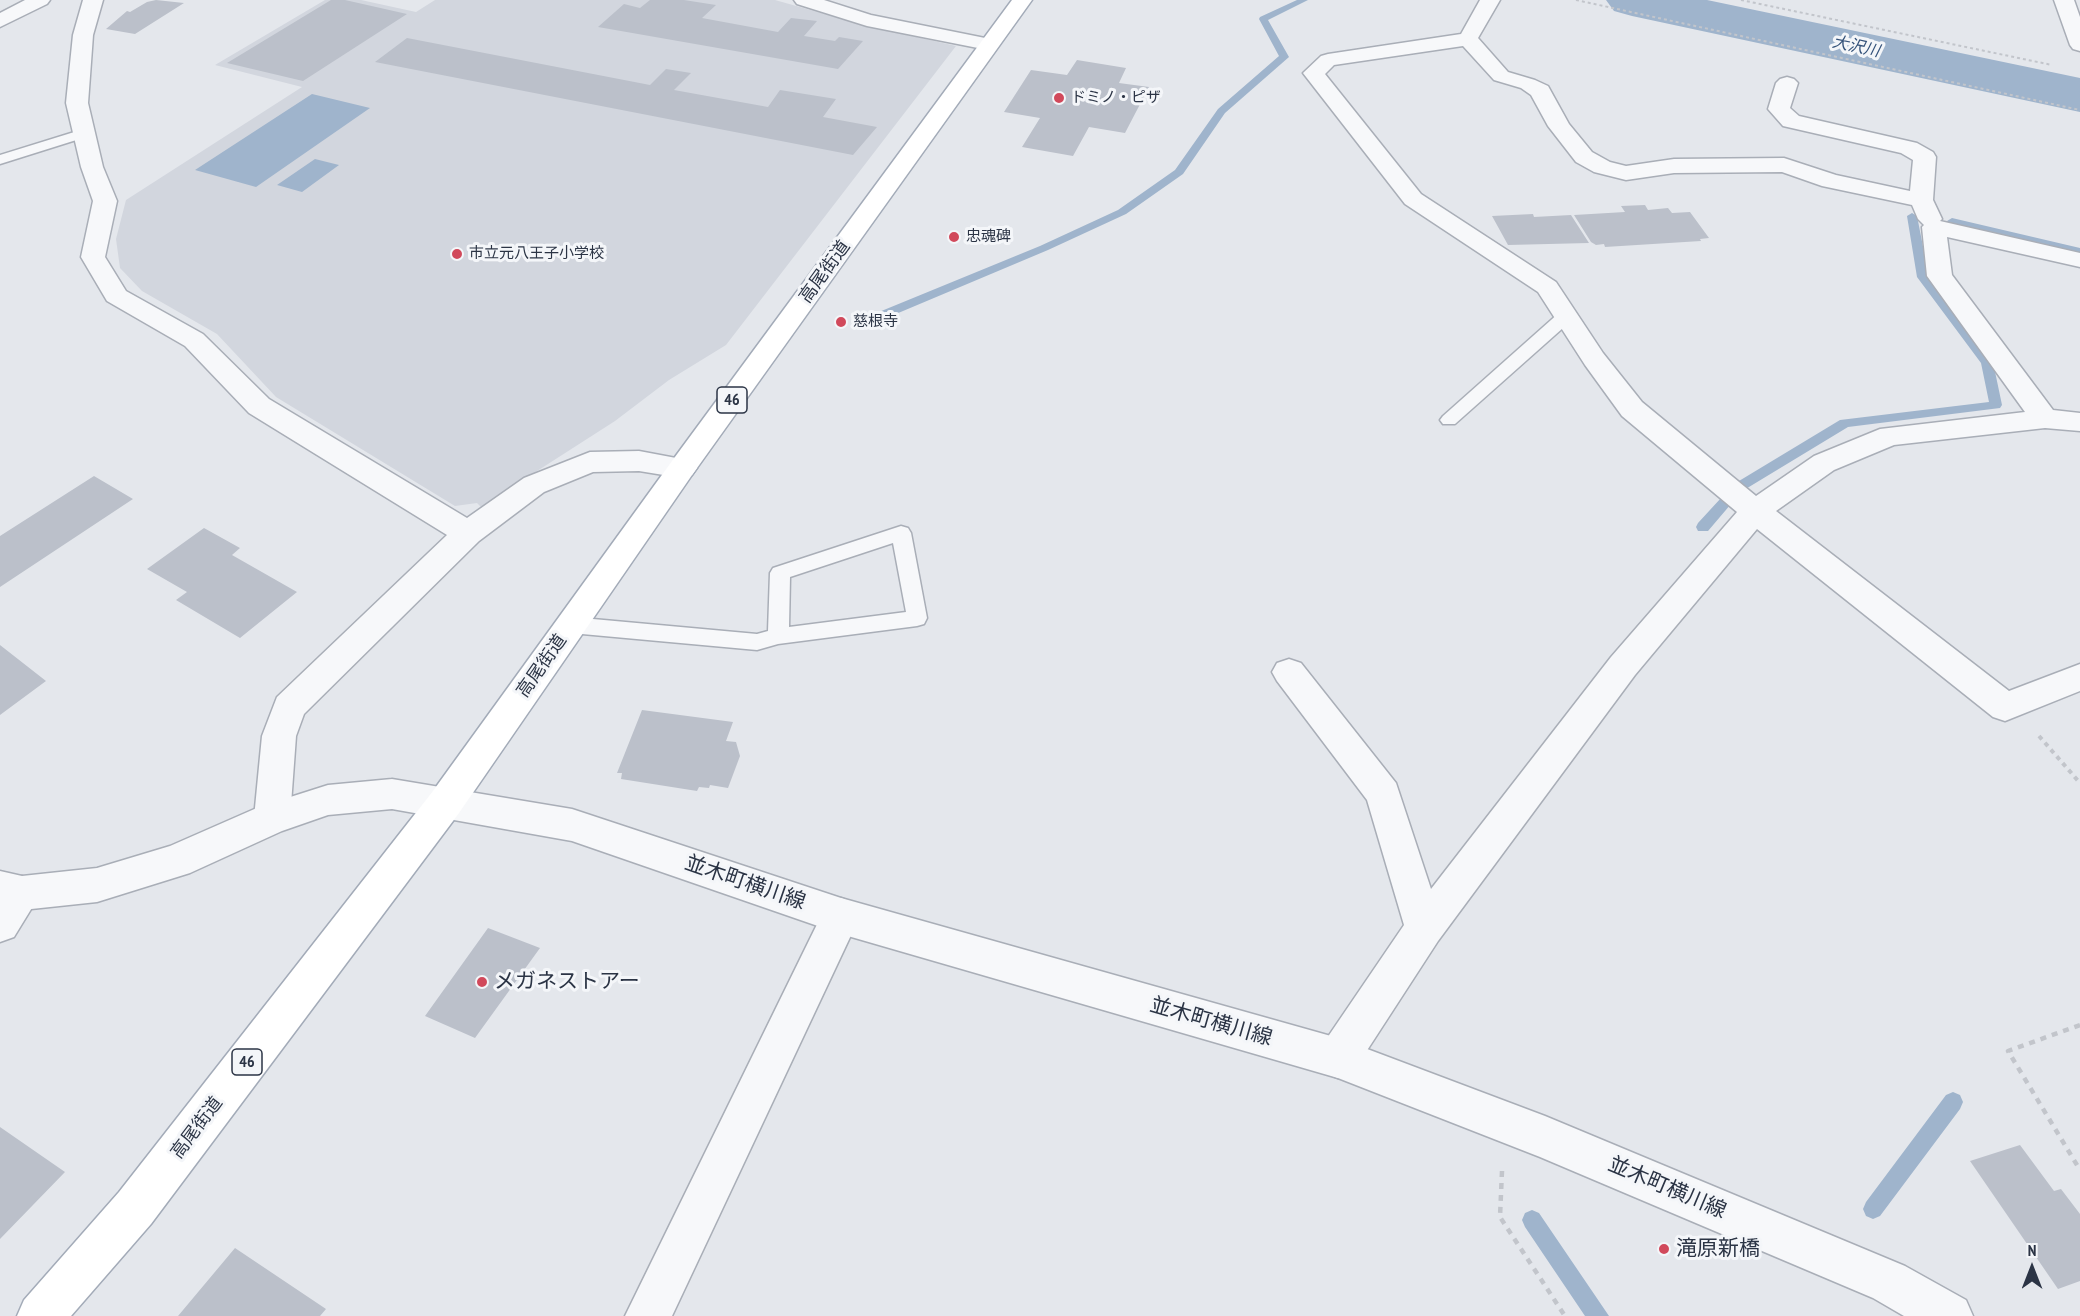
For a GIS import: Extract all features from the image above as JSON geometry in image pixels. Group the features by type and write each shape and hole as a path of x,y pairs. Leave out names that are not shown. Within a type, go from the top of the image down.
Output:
{"main road":[{"name":"高尾街道","path":"40,1316 135,1208 446,802 682,468 1022,0"}],"street":[{"path":"0,21 40,0"},
{"path":"93,0 83,34 77,103 92,167 105,201 93,257 116,296 194,340 259,406 468,533"},
{"path":"804,0 867,20 988,44"},
{"path":"1468,39 1490,0"},
{"path":"2064,0 2080,45"},
{"path":"1468,39 1501,76 1528,84 1540,91 1559,126 1584,158 1602,167 1626,173 1674,166 1784,165 1830,181 1921,200"},
{"path":"1468,39 1328,60 1313,73 1413,199 1547,287 1594,359 1632,409 1755,512 2005,707 2080,677"},
{"path":"1787,82 1779,109 1791,121 1909,148 1925,157 1921,200 1934,227 1940,276 2045,419"},
{"path":"1934,227 2080,260"},
{"path":"1338,1058 1424,928 1623,666 1755,512 1824,463 1890,436 2045,419 2080,422"},
{"path":"273,818 279,736 289,707 468,533 534,485 590,462 639,461 682,468"},
{"path":"1289,672 1383,794 1424,928"},
{"name":"並木町横川線","path":"11,891 97,885 177,861 273,818 328,800 392,794 572,825 841,916 1338,1058 1556,1141 1878,1278 1950,1316"},
{"path":"0,924 11,891"},
{"path":"648,1316 841,916"}],"lane":[{"path":"0,160 84,133"},
{"path":"1449,420 1566,316"},
{"path":"571,625 758,642 778,636 917,618 901,532 780,573 778,636"}],"path":[{"path":"1576,0 2080,110"},
{"path":"1741,0 2057,66"},
{"path":"2005,707 2046,742 2080,783"},
{"path":"2080,1025 2008,1051 2080,1170"},
{"path":"1503,1121 1500,1217 1565,1316"}],"shaded area":[{"name":"市立元八王子小学校","path":"325,0 361,0 416,12 435,0 775,0 860,24 956,46 726,345 669,380 615,421 481,507 477,503 455,506 276,397 217,334 142,291 120,268 116,239 126,200 302,87 215,65"}],"water":[{"path":"312,94 370,108 256,187 195,170"},
{"path":"315,159 339,165 302,192 277,185"}],"building":[{"path":"156,0 184,3 135,34 106,29 127,11 130,12 147,2"},
{"path":"331,0 345,0 407,14 303,81 227,63"},
{"path":"650,0 684,0 716,5 702,18 778,32 791,18 817,21 804,36 835,41 839,37 863,41 838,69 598,27 624,4 640,8"},
{"path":"407,38 650,85 666,69 691,73 674,90 768,107 780,90 836,99 823,117 877,127 853,155 375,62"},
{"path":"1077,60 1126,68 1119,83 1149,87 1125,133 1089,127 1073,156 1022,147 1040,118 1004,112 1031,70 1067,75"},
{"path":"1645,205 1648,210 1668,208 1672,213 1690,212 1709,238 1700,239 1701,241 1605,247 1604,244 1596,245 1591,242 1574,215 1625,212 1621,206"},
{"path":"1533,214 1534,217 1571,215 1589,243 1508,245 1492,216"},
{"path":"94,476 133,499 0,587 0,536"},
{"path":"204,528 240,548 232,555 297,592 240,638 176,600 187,592 147,569"},
{"path":"0,645 46,681 0,715"},
{"path":"642,710 733,722 726,741 736,742 740,756 728,788 710,785 709,788 699,787 697,791 621,779 622,773 617,773"},
{"name":"メガネストアー","path":"488,928 540,948 475,1038 425,1016"},
{"path":"0,1127 65,1172 0,1239"},
{"path":"2020,1145 2054,1191 2061,1189 2080,1214 2080,1281 2058,1289 1970,1161"},
{"path":"235,1248 326,1309 320,1316 178,1316"}],"waterway":[{"path":"861,324 1044,248 1122,212 1179,172 1221,111 1284,57 1263,19 1304,0"},
{"name":"大沢川","path":"1632,0 2080,95"},
{"path":"1739,487 1845,423 1996,405 1987,362 1923,277 1912,216"},
{"path":"1952,221 2080,251"},
{"path":"1703,527 1726,501"},
{"path":"1873,1209 1953,1102"},
{"path":"1532,1220 1598,1316"}],"place":[{"name":"ドミノ・ピザ","path":"1059,98"},
{"name":"忠魂碑","path":"954,237"},
{"name":"市立元八王子小学校","path":"457,254"},
{"name":"慈根寺","path":"841,322"},
{"name":"メガネストアー","path":"482,982"},
{"name":"滝原新橋","path":"1664,1249"}]}
